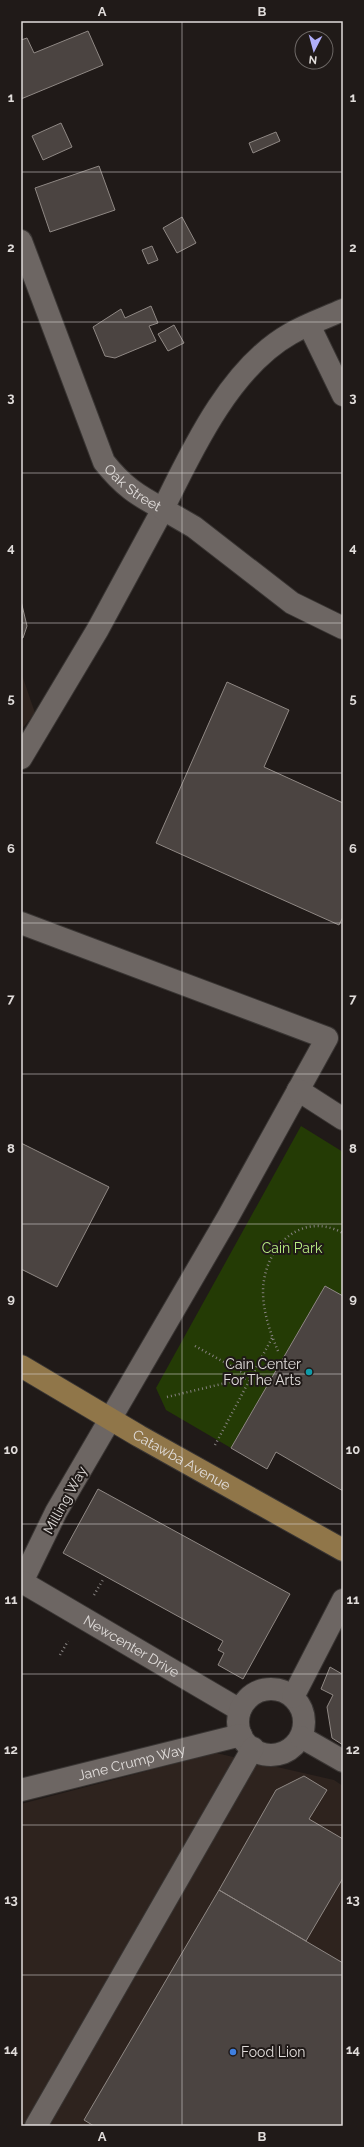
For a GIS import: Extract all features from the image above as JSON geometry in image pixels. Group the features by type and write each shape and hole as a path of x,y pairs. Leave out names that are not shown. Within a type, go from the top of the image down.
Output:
{"main road":[{"name":"Catawba Avenue","path":"21,1366 111,1420 343,1550"}],"street":[{"name":"Oak Street","path":"21,241 104,462 119,481 138,495 163,510 98,629 21,758"},
{"path":"343,310 289,334 260,357 237,381 195,443 163,510 194,527 292,603 343,628"},
{"path":"309,324 343,395"},
{"name":"Milling Way","path":"21,923 327,1038 225,1214 111,1420 56,1512 21,1583"},
{"path":"298,1090 343,1119"},
{"name":"Newcenter Drive","path":"21,1583 240,1710"},
{"path":"293,1697 343,1600"},
{"path":"36,2126 247,1742 239,1727 240,1710 245,1701 254,1694 263,1690 274,1689 284,1691 293,1697 300,1705 304,1715 304,1726 301,1737 343,1761"},
{"name":"Jane Crump Way","path":"21,1790 247,1742 263,1754 285,1752 301,1737"}],"path":[{"path":"278,1351 272,1338 265,1310 263,1291 266,1274 278,1245 291,1233 306,1228 320,1226 343,1233"},
{"path":"215,1445 272,1338"},
{"path":"195,1346 252,1377"},
{"path":"167,1397 252,1377"}],"shaded area":[{"path":"21,672 35,713 21,730"},
{"path":"216,1753 334,1780 343,1786 343,2126 21,2126 21,1804"}],"green space":[{"name":"Cain Park","path":"301,1126 343,1152 343,1296 325,1286 231,1448 166,1410 156,1388"}],"building":[{"path":"88,31 103,65 21,99 21,40 27,38 34,53"},
{"path":"61,123 72,147 43,160 32,136"},
{"path":"276,132 280,141 253,153 249,143"},
{"path":"99,166 115,210 50,232 35,188"},
{"path":"182,217 196,243 177,253 163,228"},
{"path":"152,246 158,260 148,264 142,250"},
{"path":"151,306 158,323 149,326 156,341 115,358 105,356 93,327 121,309 125,318"},
{"path":"174,325 184,343 168,351 158,334"},
{"path":"21,601 27,626 23,638 21,638"},
{"path":"227,682 289,710 264,767 343,803 343,917 339,925 156,843"},
{"path":"21,1143 109,1187 57,1287 21,1269"},
{"name":"Cain Center For The Arts","path":"325,1286 343,1296 343,1491 276,1452 267,1469 231,1448"},
{"path":"98,1489 290,1594 243,1679 218,1665 224,1653 218,1650 223,1641 63,1553"},
{"path":"330,1667 342,1674 343,1671 343,1745 332,1738 327,1707 333,1695 321,1689"},
{"path":"304,1776 327,1790 309,1819 343,1839 343,1878 306,1941 219,1890 276,1790"},
{"name":"Food Lion","path":"219,1890 343,1963 343,2126 94,2126 84,2120"}],"place":[{"name":"Cain Center For The Arts","path":"309,1372"},
{"name":"Food Lion","path":"233,2052"}]}
